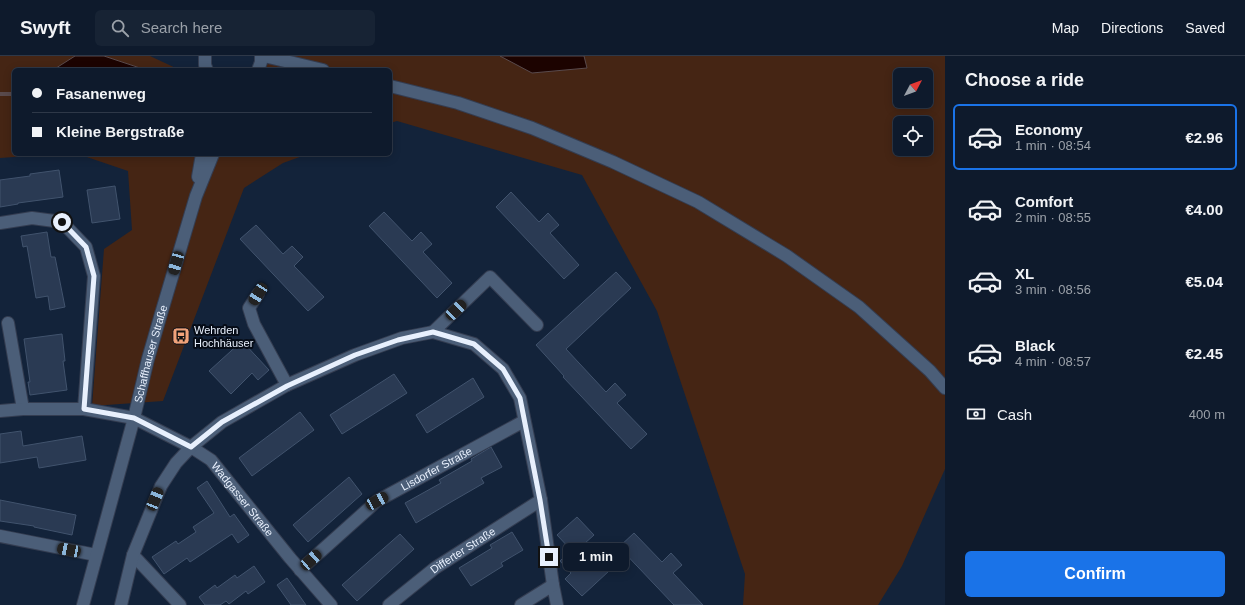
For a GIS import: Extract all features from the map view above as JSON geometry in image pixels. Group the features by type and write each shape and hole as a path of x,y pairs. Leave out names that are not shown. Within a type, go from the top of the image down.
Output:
{"street":[{"path":"258,68 261,56"},
{"path":"264,56 315,68"},
{"path":"392,86 458,103 532,128 613,162 698,202 787,256 859,307 930,370 945,388"},
{"name":"Schaffhauser Straße","path":"196,196 202,156"},
{"name":"Schaffhauser Straße","path":"83,605 134,418 150,351 196,196 212,156"},
{"path":"0,223 32,218 62,222 86,247 94,276 84,409"},
{"path":"433,332 490,277 537,325"},
{"path":"258,294 249,308 251,316 287,386"},
{"path":"8,324 23,409"},
{"path":"121,605 134,555 161,486 176,463 191,447 222,422 287,386 370,350 402,338 433,332 474,344 503,369 520,398 540,500 557,605"},
{"name":"Wadgasser Straße","path":"0,411 23,409 84,409 134,418 191,447 211,460 300,570 331,605"},
{"name":"Lisdorfer Straße","path":"300,570 377,501 524,421"},
{"name":"Differter Straße","path":"389,605 435,568 540,500"},
{"path":"0,536 96,555"},
{"path":"134,555 180,605"},
{"path":"521,605 553,585"}],"shaded area":[{"path":"0,56 150,56 176,68 12,68 12,156 28,156 0,158"},
{"path":"75,56 104,56 140,68 56,68"},
{"path":"269,56 945,56 945,469 902,566 878,605 743,605 745,574 657,311 582,175 397,121 392,122 392,68 266,68"},
{"path":"500,56 584,56 587,68 532,73"},
{"path":"84,156 302,156 283,163 244,188 163,401 92,406 104,249 132,230 128,171"}],"building":[{"path":"59,170 63,197 0,207 0,180"},
{"path":"115,186 120,219 92,223 87,190"},
{"path":"511,192 539,222 548,213 559,225 550,233 579,265 564,279 496,207"},
{"path":"384,212 412,241 421,232 432,244 423,252 452,283 437,298 369,226"},
{"path":"256,225 283,254 292,246 303,257 294,266 324,297 308,311 240,239"},
{"path":"47,232 51,257 55,257 65,307 50,310 48,296 36,298 27,246 23,247 21,236"},
{"path":"616,272 631,288 566,349 606,392 615,383 626,395 617,403 647,434 631,449 563,377 564,376 536,345"},
{"path":"62,334 65,361 63,361 67,390 30,395 28,382 30,382 24,339"},
{"path":"242,341 269,370 258,380 252,373 231,394 209,371"},
{"path":"394,374 407,393 342,434 330,415"},
{"path":"473,378 484,397 427,433 416,415"},
{"path":"300,412 314,430 252,476 239,458"},
{"path":"21,431 23,446 82,436 86,460 39,468 37,457 0,463 0,434"},
{"path":"491,447 502,467 481,478 484,483 416,523 405,503 441,483 439,480 472,461 471,459"},
{"path":"349,477 362,494 308,542 293,525"},
{"path":"207,481 230,517 234,514 249,535 238,543 232,534 190,562 187,558 164,574 152,557 176,541 178,544 196,532 193,527 214,513 197,488"},
{"path":"0,500 76,515 72,535 34,526 0,521"},
{"path":"577,517 594,535 584,544 609,571 582,596 565,579 571,573 560,561 571,550 557,535"},
{"path":"512,532 523,550 501,563 503,566 471,586 459,568 492,548 490,545"},
{"path":"634,533 662,562 671,553 682,565 673,573 703,605 674,605 619,547"},
{"path":"400,534 414,549 357,601 342,585"},
{"path":"254,566 265,582 248,594 246,591 229,604 226,601 220,605 205,605 199,597 215,585 217,588 235,575 237,578"},
{"path":"287,578 306,605 291,605 277,585"}],"waterway":[{"path":"0,94 12,94"}],"place":[{"name":"Wehrden Hochhäuser","path":"181,336"}],"route":[{"path":"62,222 86,247 94,276 84,409 134,418 191,447 222,422 287,386 355,355 402,338 433,332 474,344 503,369 520,398 540,500 549,557"}]}
